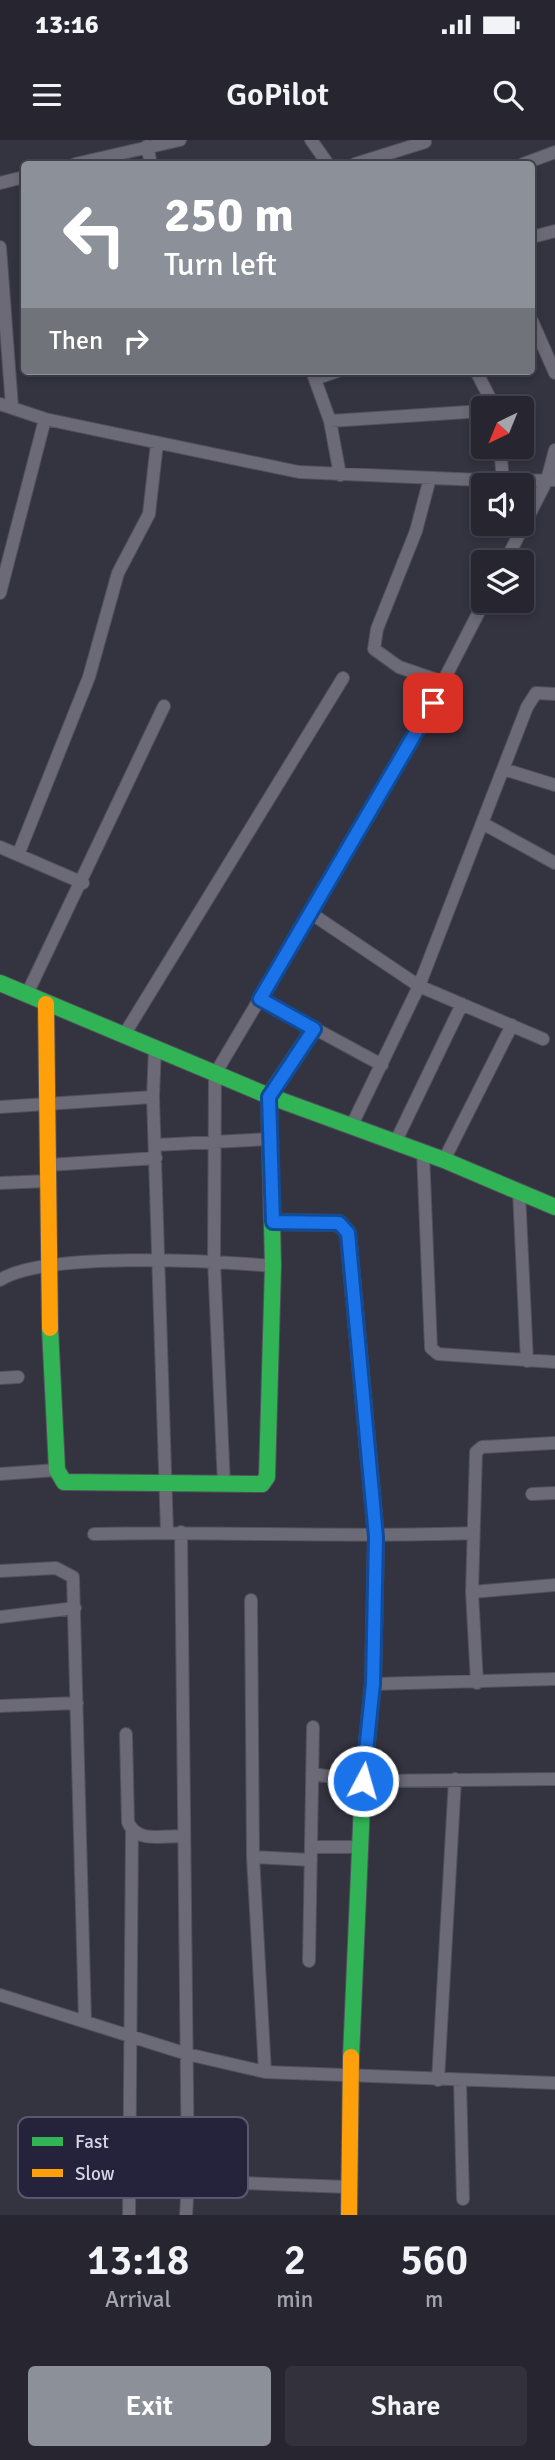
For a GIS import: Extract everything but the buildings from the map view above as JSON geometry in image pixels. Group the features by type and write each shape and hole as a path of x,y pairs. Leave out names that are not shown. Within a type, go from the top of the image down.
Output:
{"street":[{"path":"87,161 180,140"},
{"path":"311,140 326,161"},
{"path":"365,161 425,142"},
{"path":"147,146 150,161"},
{"path":"531,161 555,152"},
{"path":"0,183 21,178"},
{"path":"535,236 555,231"},
{"path":"0,247 6,405 45,419 274,468 340,475 471,480"},
{"path":"535,324 550,342 555,373"},
{"path":"313,375 330,421 340,475"},
{"path":"478,375 489,396"},
{"path":"330,421 471,412"},
{"path":"0,593 45,419"},
{"path":"18,855 89,677 118,573 149,514 157,443"},
{"path":"512,550 551,480 555,450"},
{"path":"430,478 416,531 377,629 374,649 399,667 443,682"},
{"path":"224,1485 214,1261 215,1074 411,744 478,613"},
{"path":"124,1035 342,678"},
{"path":"351,1127 419,986 527,707 536,693 555,694"},
{"path":"27,994 83,883 164,706"},
{"path":"503,769 555,785"},
{"path":"482,823 555,863"},
{"path":"0,847 83,883"},
{"path":"309,912 419,986 543,1039"},
{"path":"0,983 269,1097 444,1160 555,1207"},
{"path":"260,999 382,1065"},
{"path":"46,1004 49,1103 47,1264 57,1469 64,1482 253,1486 262,1484 267,1477 273,1266 269,1097 314,1029"},
{"path":"396,1143 462,1004"},
{"path":"444,1160 512,1026"},
{"path":"155,1048 153,1097 157,1262 167,1532"},
{"path":"0,1107 153,1097"},
{"path":"0,1183 216,1141 270,1139"},
{"path":"423,1152 431,1348 438,1354 555,1362"},
{"path":"519,1192 527,1361"},
{"path":"273,1222 339,1223 348,1233 376,1537 373,1684 363,1781 349,2076 349,2215"},
{"path":"0,1280 18,1269 47,1264 214,1261 273,1266"},
{"path":"0,1378 18,1377"},
{"path":"477,1683 472,1592 476,1452 482,1447 555,1443"},
{"path":"0,1474 57,1469"},
{"path":"532,1494 555,1493"},
{"path":"181,1532 182,1836 187,2117"},
{"path":"93,1534 181,1532 376,1537 473,1533"},
{"path":"0,1571 56,1568 67,1571 73,1577 85,2021"},
{"path":"472,1592 555,1586"},
{"path":"251,1600 253,1857 265,2072"},
{"path":"0,1616 75,1608"},
{"path":"373,1684 555,1679"},
{"path":"0,1706 78,1703"},
{"path":"309,1961 313,1727"},
{"path":"126,1734 128,1822 132,1831 131,2117"},
{"path":"312,1773 363,1781 555,1779"},
{"path":"438,2080 456,1779"},
{"path":"132,1831 140,1836 182,1836"},
{"path":"253,1857 361,1847"},
{"path":"0,1996 187,2054 265,2072 555,2083"},
{"path":"460,2081 463,2199"},
{"path":"248,2183 349,2187"}],"traffic: fast":[{"path":"0,983 269,1096 444,1160 555,1207"},
{"path":"50,1328 57,1470 64,1482 262,1484 267,1477 273,1266 269,1096 314,1029"},
{"path":"273,1222 339,1223 348,1233 376,1537 373,1684 363,1781 351,2057"}],"traffic: slow":[{"path":"46,1004 50,1328"},
{"path":"349,2215 351,2057"}],"route":[{"path":"363,1781 373,1684 376,1537 348,1233 346,1227 339,1223 273,1222 269,1097 314,1029 260,999 433,703"}]}
